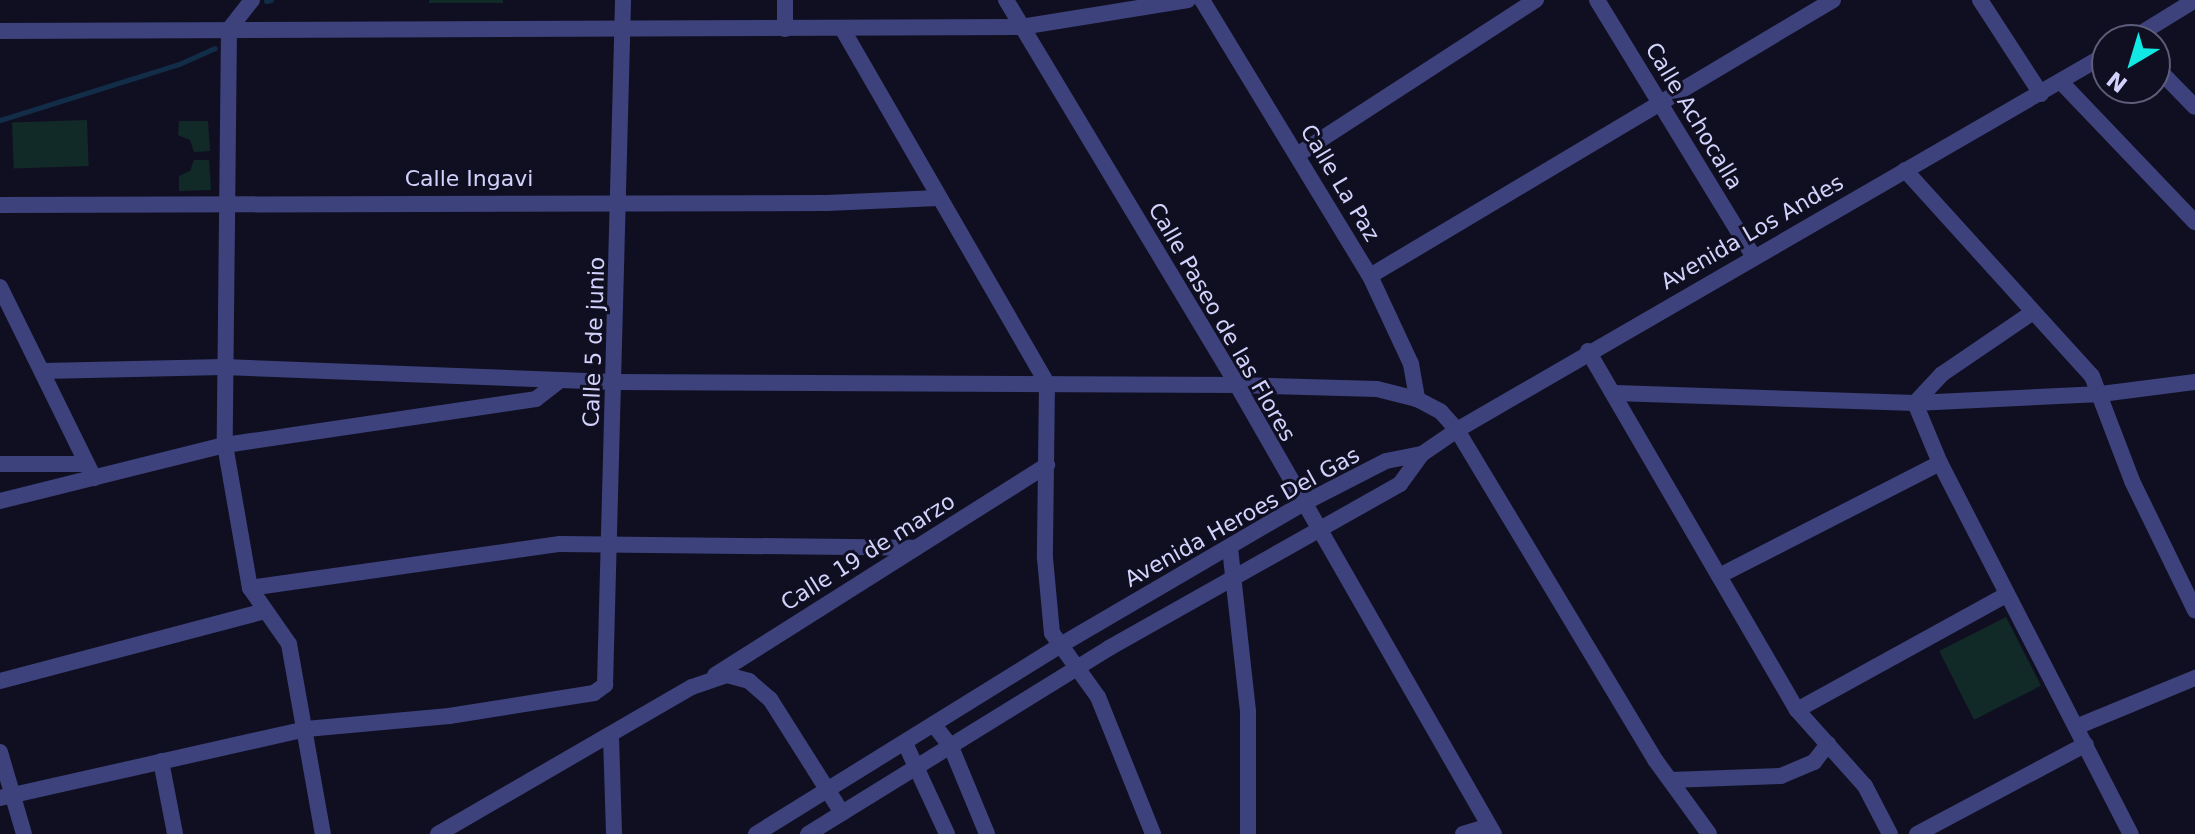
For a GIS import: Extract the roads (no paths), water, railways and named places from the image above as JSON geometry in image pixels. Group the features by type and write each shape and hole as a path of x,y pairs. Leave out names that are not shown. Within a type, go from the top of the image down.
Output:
{"street":[{"path":"252,0 229,29 225,445 250,588 262,612 289,644 323,834"},
{"name":"Calle 5 de junio","path":"306,729 449,716 594,693 605,685 623,0"},
{"path":"785,0 785,29"},
{"name":"Calle Paseo de las Flores","path":"1006,0 1237,385 1302,504 1492,830"},
{"path":"0,31 1021,27 1188,0"},
{"name":"Calle La Paz","path":"1202,0 1370,276 1411,364 1417,399"},
{"path":"1297,155 1536,0"},
{"name":"Calle Achocalla","path":"1597,0 1753,256"},
{"path":"1370,276 1833,0"},
{"path":"1980,0 2041,94"},
{"path":"2156,24 2195,0"},
{"path":"843,30 1047,383 1049,609 1059,646 1098,697 1153,834"},
{"name":"Avenida Los Andes","path":"1422,454 1588,351 2091,64"},
{"path":"2061,82 2195,222"},
{"path":"2171,82 2195,107"},
{"path":"1905,170 2078,359 2101,394 2132,481 2195,610"},
{"name":"Calle Ingavi","path":"0,205 620,200 827,203 938,198"},
{"path":"0,287 90,471"},
{"path":"1915,403 1942,374 2033,312"},
{"path":"1588,351 1797,710 1865,786 1890,834"},
{"path":"43,371 224,367 614,382 1237,385 1377,389 1417,399 1441,412 1457,430 1670,780 1709,834"},
{"path":"0,501 90,471 225,445 536,399 560,380"},
{"path":"1615,393 1915,403 2101,394 2195,382"},
{"path":"1915,403 1940,463 2006,595 2131,834"},
{"name":"Avenida Heroes Del Gas","path":"756,834 778,828 829,790 1059,646 1302,504 1386,461 1422,454"},
{"name":"Avenida Heroes Del Gas","path":"808,834 1235,575 1317,527 1400,484 1422,454"},
{"path":"1719,576 1940,463"},
{"path":"0,464 90,471"},
{"name":"Calle 19 de marzo","path":"438,834 713,676 1047,465"},
{"path":"250,588 560,544 916,548"},
{"path":"1230,548 1248,711 1248,834"},
{"path":"1797,710 2006,595"},
{"path":"0,681 262,612"},
{"path":"713,676 742,678 770,699 842,813"},
{"path":"2076,727 2195,678"},
{"path":"934,725 951,747 987,834"},
{"path":"8,795 306,729"},
{"path":"611,737 614,834"},
{"path":"905,743 947,834"},
{"path":"1670,780 1781,776 1814,762 1828,744"},
{"path":"1917,834 2086,744"},
{"path":"0,752 8,795 24,834"},
{"path":"161,761 175,834"},
{"path":"1463,834 1492,830"}],"waterway":[{"path":"266,1 271,0"},
{"path":"0,120 179,64 215,48"}]}
